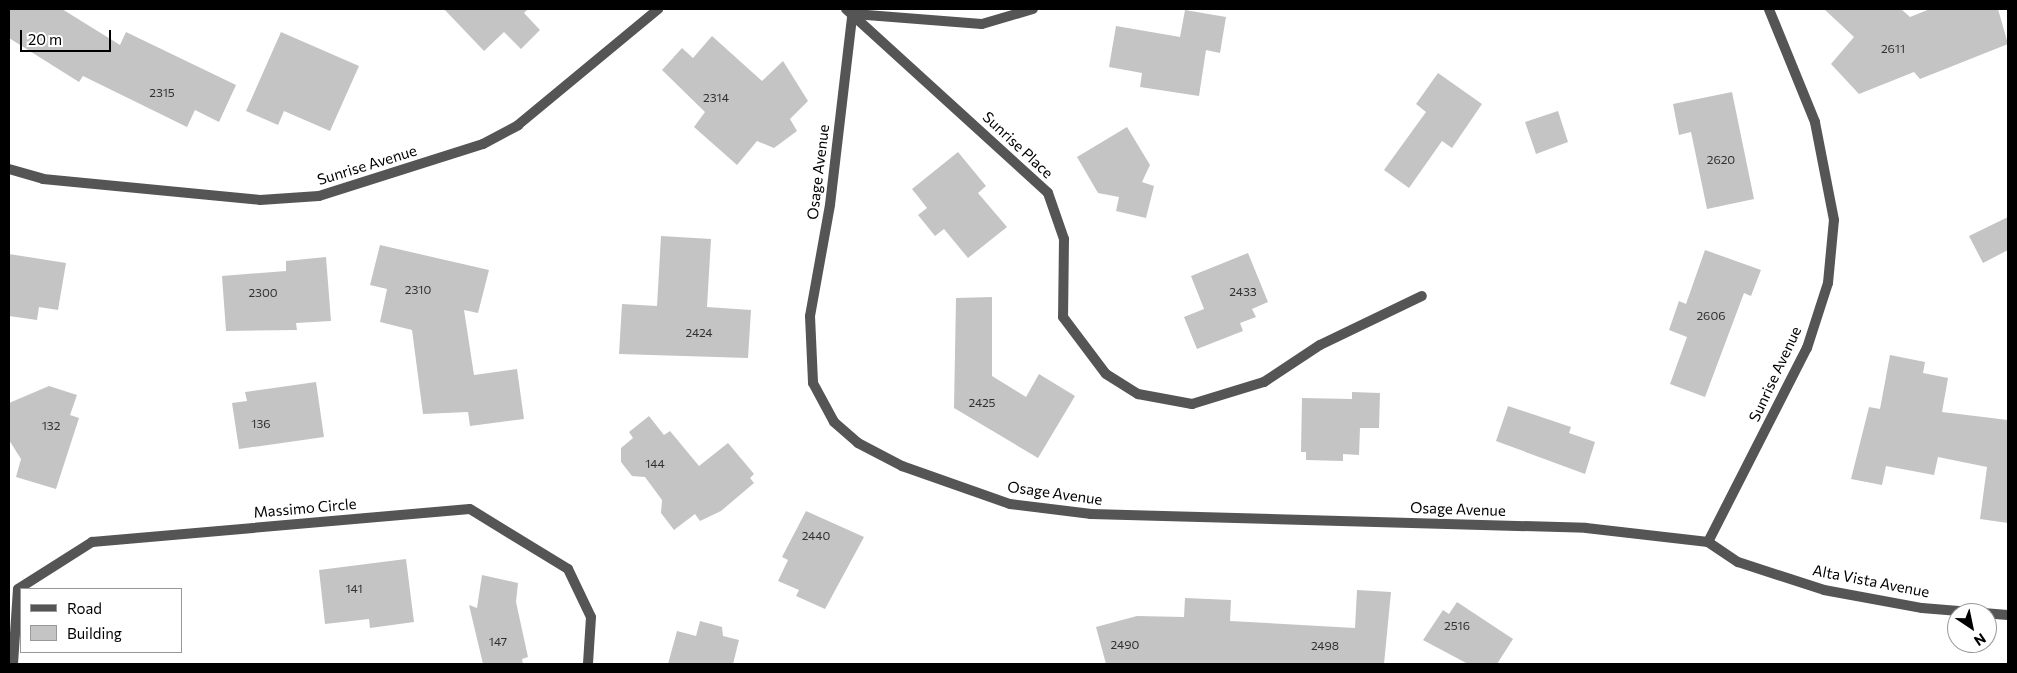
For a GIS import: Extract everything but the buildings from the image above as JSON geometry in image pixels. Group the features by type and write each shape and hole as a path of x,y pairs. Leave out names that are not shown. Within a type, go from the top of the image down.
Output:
{"street":[{"name":"Sunrise Avenue","path":"9,169 43,180 260,200 319,196 483,144 518,124 658,9"},
{"path":"851,11 982,24 1033,9"},
{"name":"Sunrise Avenue","path":"1708,542 1807,348 1828,283 1834,220 1815,122 1769,9"},
{"name":"Sunrise Place","path":"851,11 1048,193 1064,239 1063,316 1106,374 1138,394 1192,404 1264,382 1320,345 1422,296"},
{"name":"Osage Avenue","path":"851,11 810,316 813,383 834,422 858,443 902,466 1010,504 1091,514 1586,528 1708,542"},
{"name":"Massimo Circle","path":"13,664 18,589 92,542 470,510 568,569 591,617 588,664"},
{"name":"Alta Vista Avenue","path":"1708,542 1738,562 1824,590 1922,608 2008,615"}]}
